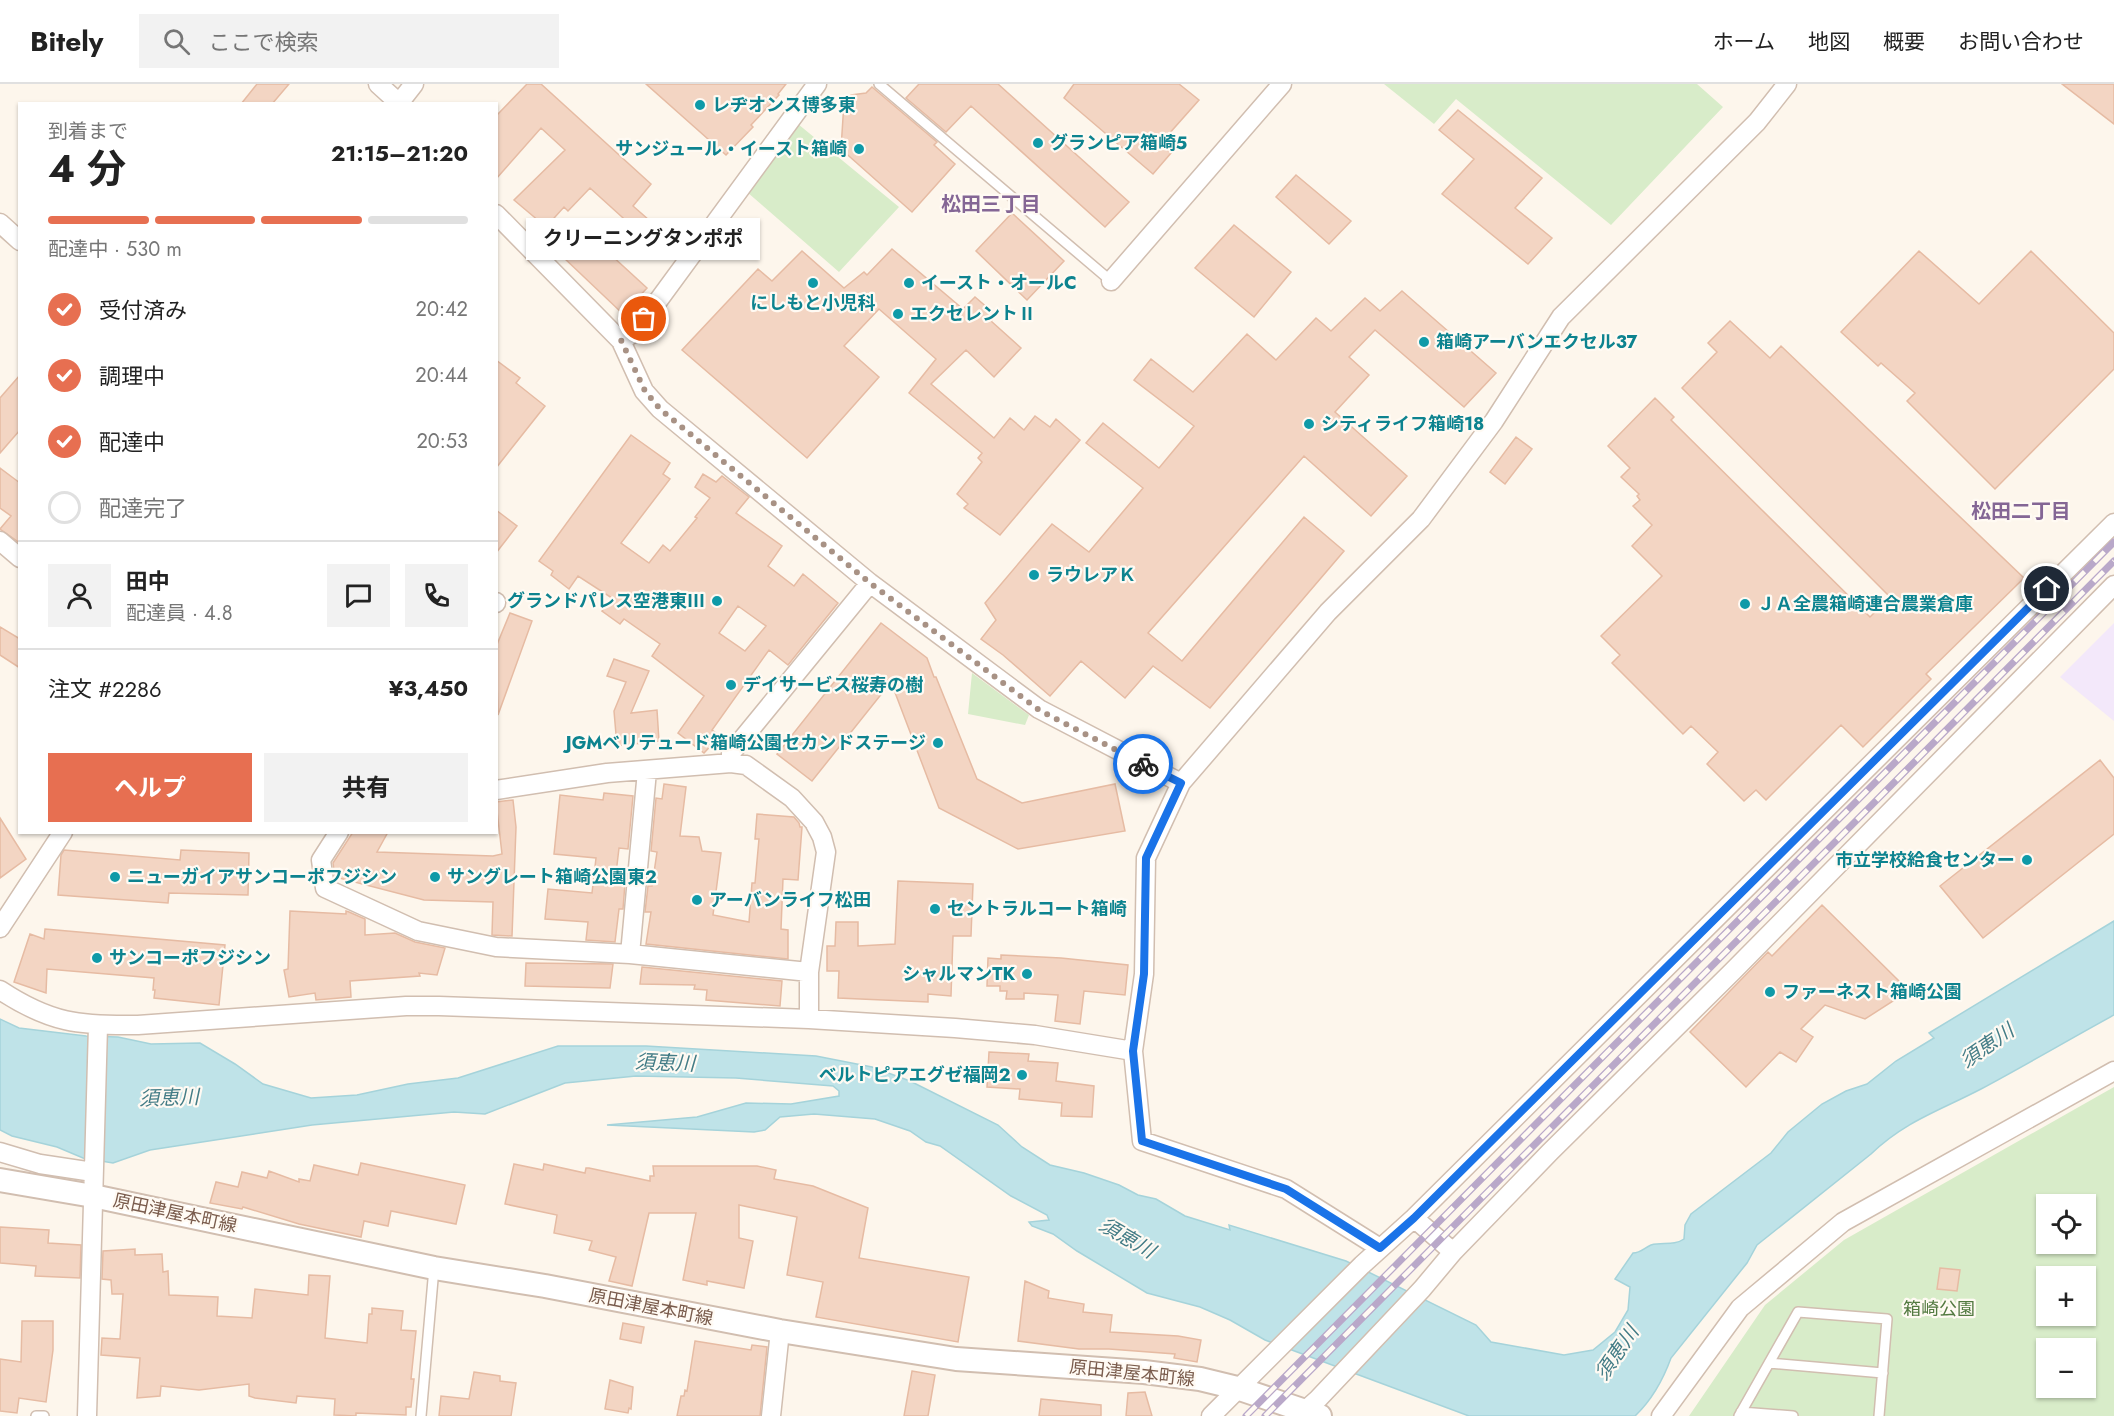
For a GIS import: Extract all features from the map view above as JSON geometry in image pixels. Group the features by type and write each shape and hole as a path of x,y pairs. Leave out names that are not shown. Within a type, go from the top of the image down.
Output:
{"street":[{"path":"378,84 399,102"},
{"path":"401,102 414,84"},
{"path":"621,340 633,333 655,305 818,84"},
{"path":"1111,281 1282,84"},
{"path":"1380,1248 1286,1189 1142,1141 1133,1051 1144,974 1146,858 1181,783 1328,612 1421,519 1494,421 1562,317 1757,122 1787,84"},
{"path":"498,216 621,340 645,391 660,409 870,583 1039,710 1181,783"},
{"path":"0,223 18,239"},
{"path":"1211,1416 1362,1265 1414,1218 2114,523"},
{"path":"0,541 18,556"},
{"path":"731,764 731,753 870,583"},
{"path":"1311,1410 1452,1252 2114,585"},
{"path":"498,790 607,773 731,764 746,765 792,798 814,822 822,837 826,852 809,972 809,1019"},
{"path":"630,954 647,771"},
{"path":"0,928 62,834"},
{"path":"338,834 321,860 325,888 418,931 496,947 630,954 809,972"},
{"path":"0,990 25,1007 99,1033 138,1025 417,1006 809,1019 1035,1035 1133,1051"},
{"path":"87,1416 99,1033"},
{"path":"1661,1416 1740,1308 1843,1222 2043,1113 2114,1071"},
{"path":"0,1152 40,1164 93,1172"},
{"name":"原田津屋本町線","path":"0,1180 93,1196 434,1268 780,1331 956,1359 1245,1381 1311,1410"},
{"path":"1414,1218 1452,1252"},
{"path":"771,1416 780,1331"}],"lane":[{"path":"879,84 1111,281"},
{"path":"421,1416 434,1268"},
{"path":"1793,1416 1740,1414 1798,1312 1887,1320 1880,1416"},
{"path":"1769,1363 1883,1373"},
{"path":"36,1416 44,1416"}],"shaded area":[{"path":"2114,623 2114,721 2060,677"}],"green space":[{"path":"1384,84 1697,84 1723,107 1611,225 1456,99 1434,124"},
{"path":"798,124 899,207 839,272 747,192"},
{"path":"972,673 1029,715 1025,725 968,714"},
{"name":"箱崎公園","path":"2114,1087 2114,1416 1689,1416 1765,1305 1844,1240"}],"water":[{"name":"須恵川","path":"2114,921 2114,1015 1998,1080 1910,1124 1757,1245 1747,1263 1671,1358 1656,1389 1635,1416 1469,1416 1265,1340 1230,1320 1200,1307 1147,1293 1053,1234 1032,1226 1029,1222 1049,1220 1047,1215 1011,1196 940,1146 926,1142 910,1131 875,1119 814,1114 780,1117 765,1130 754,1132 607,1125 697,1117 746,1103 791,1104 839,1096 839,1091 833,1086 736,1078 636,1076 565,1083 485,1114 454,1112 312,1125 150,1150 113,1163 83,1158 57,1147 12,1136 0,1130 0,1019 19,1028 86,1036 118,1037 151,1044 200,1043 263,1084 311,1098 357,1095 408,1084 458,1078 558,1046 646,1046 816,1056 872,1067 910,1081 998,1125 1022,1147 1050,1165 1119,1185 1138,1195 1156,1199 1185,1216 1230,1230 1229,1225 1346,1261 1476,1325 1491,1342 1564,1355 1593,1350 1615,1332 1628,1310 1630,1287 1615,1279 1633,1253 1651,1245 1684,1239 1685,1225 1691,1214 1771,1153 1788,1132 1822,1104 1846,1091 1867,1084 1896,1061 1934,1038 1929,1033"}],"building":[{"path":"257,84 289,84 274,102 243,102"},
{"path":"527,84 541,84 651,184 633,206 665,234 654,246 590,188 568,211 564,207 546,227 514,200 565,150 541,128 498,177 498,114"},
{"name":"レヂオンス博多東","path":"646,84 786,84 779,95 751,125 753,127 726,155"},
{"name":"グランピア箱崎５","path":"919,84 998,84 1129,202 1105,227 971,106 946,132 906,98"},
{"path":"1074,84 1179,84 1199,100 1160,144 1171,153 1153,174 1064,98"},
{"path":"2062,84 2114,84 2114,124"},
{"name":"サンジュール・イースト箱崎","path":"872,87 937,142 934,145 955,164 912,212 841,149 844,102 851,95 866,93"},
{"path":"1458,110 1542,178 1515,208 1552,238 1528,264 1442,194 1474,159 1439,130"},
{"path":"1296,175 1351,221 1329,244 1276,197"},
{"path":"1012,213 1064,261 1027,300 976,251"},
{"path":"1234,225 1291,272 1254,317 1195,268"},
{"path":"587,233 647,288 623,314 563,257"},
{"path":"892,249 963,309 975,297 996,315 991,321 1021,348 994,377 966,350 931,384 994,438 1010,418 1024,430 1035,416 1050,427 1056,419 1080,440 1000,535 964,508 968,504 957,494 982,462 978,458 982,453 909,393 936,359 879,309 844,346 879,377 807,458 682,350 758,269 772,281 802,251 844,288 864,272 867,275"},
{"path":"1919,251 1979,304 2031,251 2114,333 2114,369 1995,489 1907,401 1915,393 1881,363 1878,366 1841,332"},
{"path":"1402,291 1496,373 1464,407 1375,330 1349,357 1369,375 1335,412 1407,476 1371,516 1304,456 1148,633 1182,661 1304,517 1344,551 1210,708 1153,666 1125,698 1081,661 1050,696 981,639 996,620 985,603 1052,524 1089,552 1143,488 1086,443 1103,423 1159,468 1194,426 1134,380 1151,359 1193,392 1247,334 1276,360 1316,318 1331,331 1365,298 1380,311"},
{"path":"1730,321 1770,358 1781,346 2024,578 1926,674 1931,679 1863,747 1841,725 1766,800 1756,790 1744,801 1707,764 1718,752 1691,726 1683,734 1612,663 1620,655 1601,636 1662,576 1632,546 1652,525 1633,506 1640,500 1637,496 1639,494 1621,477 1630,468 1608,446 1655,398 1674,417 1671,420 1870,617 1890,597 1682,388 1717,352 1708,343"},
{"path":"498,362 520,378 516,383 545,406 498,465"},
{"path":"18,377 18,432 0,453 0,398"},
{"path":"631,435 670,463 663,474 670,479 621,543 649,563 663,545 670,551 710,498 695,487 703,474 716,482 722,476 749,497 736,513 782,546 768,566 794,586 803,574 838,603 788,665 769,650 712,730 720,736 704,753 678,733 704,696 652,656 660,644 624,619 620,624 602,611 612,598 578,576 569,589 551,575 553,571 539,561","holes":["738,606 766,626 745,651 719,633"]},
{"path":"1516,437 1532,449 1505,484 1490,472"},
{"path":"0,468 18,482 18,542 0,529 11,516 0,508"},
{"path":"498,512 517,526 498,550"},
{"path":"510,613 532,621 498,715 498,642"},
{"path":"881,623 927,658 977,779 1022,803 1115,784 1125,831 1018,849 939,808 891,682 812,781 777,754"},
{"path":"0,627 18,638 18,667 0,655"},
{"path":"614,659 649,671 631,713 657,710 659,741 617,746 614,711 626,682 607,676"},
{"name":"市立学校給食センター","path":"2100,760 2114,778 2114,834 1983,938 1940,886"},
{"path":"664,784 686,787 680,836 699,837 702,851 721,853 713,915 749,922 759,839 755,839 757,814 794,817 802,827 798,880 783,879 781,929 788,930 788,959 646,944 651,912 645,912 648,886 652,886 657,852 651,851 656,798 662,799"},
{"path":"604,793 633,796 628,849 619,848 615,882 625,883 623,909 619,909 615,942 586,940 588,922 545,919 548,889 592,893 596,858 554,854 560,795 603,800"},
{"path":"513,800 516,827 512,936 492,935 493,902 424,900 335,877 333,863 352,834 387,834 377,852 493,856 502,854 498,802"},
{"path":"0,818 26,859 0,878"},
{"name":"ニューガイアサンコーポフジシン","path":"64,850 180,860 181,850 249,853 248,895 169,893 168,903 58,895 61,855"},
{"path":"898,881 973,884 971,936 953,936 951,996 928,994 928,1002 838,998 839,971 827,971 827,946 835,946 836,922 858,922 858,946 895,944"},
{"name":"ファーネスト箱崎公園","path":"1822,905 1902,984 1907,992 1865,1019 1825,1005 1801,1029 1813,1037 1796,1062 1780,1052 1746,1087 1690,1032 1768,952 1772,956"},
{"path":"290,911 346,914 346,911 365,919 365,935 395,933 415,942 445,948 437,975 419,973 420,976 350,981 351,997 316,1000 315,993 289,997 284,970 288,969"},
{"path":"45,929 225,945 219,1005 154,998 154,978 47,969 46,993 14,982 30,934 44,939"},
{"path":"1001,955 1128,965 1125,995 1084,991 1080,1024 1055,1021 1058,995 1024,993 1024,999 1006,999 1007,991 1000,991 1000,986 987,986 988,958 1001,959"},
{"path":"526,963 613,964 610,988 525,986"},
{"path":"642,967 782,981 780,1006 706,1000 707,990 694,989 695,985 640,984"},
{"name":"ベルトピアエグゼ福岡２","path":"989,1052 1029,1054 1028,1061 1058,1063 1056,1081 1094,1086 1092,1117 1061,1116 1062,1103 1019,1099 1020,1089 987,1087"},
{"path":"361,1163 465,1185 456,1224 391,1211 388,1226 364,1221 361,1237 299,1224 243,1207 242,1209 210,1203 216,1182 238,1187 242,1172 267,1178 269,1171 299,1182 299,1179 310,1181 314,1165 358,1175"},
{"path":"514,1164 543,1170 544,1164 585,1173 586,1168 589,1168 650,1181 650,1176 654,1176 653,1166 757,1166 776,1170 774,1179 813,1186 868,1208 859,1258 969,1277 958,1342 816,1317 823,1282 787,1275 797,1217 739,1205 739,1238 753,1241 744,1288 707,1281 707,1285 683,1280 696,1213 649,1213 632,1286 609,1281 616,1257 589,1250 592,1241 554,1233 557,1215 505,1204"},
{"path":"0,1227 49,1230 48,1243 81,1245 80,1278 35,1276 36,1266 0,1263"},
{"path":"135,1249 135,1255 162,1254 163,1272 168,1271 169,1295 218,1297 217,1316 252,1318 255,1289 308,1295 309,1275 330,1276 325,1338 367,1343 369,1314 372,1314 372,1308 403,1311 401,1330 416,1331 411,1379 414,1379 411,1407 406,1407 406,1415 356,1413 356,1416 334,1415 335,1399 297,1396 296,1403 255,1398 249,1396 249,1384 199,1390 161,1386 160,1396 137,1398 140,1358 101,1355 102,1338 120,1339 123,1294 112,1294 111,1280 102,1279 103,1251"},
{"path":"1940,1268 1960,1270 1957,1291 1937,1289"},
{"path":"1025,1281 1049,1291 1048,1298 1084,1304 1083,1312 1112,1315 1110,1332 1178,1336 1201,1340 1197,1362 1174,1358 1175,1354 1079,1349 1018,1341"},
{"path":"22,1321 53,1321 53,1350 46,1402 19,1398 17,1413 0,1411 0,1359 21,1362"},
{"path":"623,1323 644,1327 641,1343 620,1339"},
{"path":"695,1341 751,1350 752,1345 767,1347 760,1416 677,1416 681,1396 684,1396 685,1390 687,1391"},
{"path":"912,1371 935,1375 928,1416 904,1416"},
{"path":"474,1372 500,1376 500,1381 516,1383 511,1416 439,1416 441,1396 469,1399"},
{"path":"610,1380 633,1387 631,1409 629,1408 628,1413 605,1409"},
{"path":"1145,1392 1152,1416 1126,1416 1128,1393"},
{"path":"1041,1399 1101,1405 1101,1416 1039,1416"}],"railway":[{"path":"1246,1416 2114,542"},
{"path":"1265,1416 2114,561"}],"way so far":[{"path":"644,319 633,333 621,340 645,391 660,409 870,583 1039,710 1143,764"}],"place":[{"name":"レヂオンス博多東","path":"700,105"},
{"name":"グランピア箱崎５","path":"1038,143"},
{"name":"サンジュール・イースト箱崎","path":"859,149"},
{"name":"にしもと小児科","path":"813,283"},
{"name":"イースト・オールC","path":"909,283"},
{"name":"エクセレントⅡ","path":"898,314"},
{"name":"クリーニングタンポポ","path":"644,319"},
{"name":"箱崎アーバンエクセル37","path":"1424,342"},
{"name":"シティライフ箱崎18","path":"1309,424"},
{"name":"ラウレアＫ","path":"1034,575"},
{"name":"グランドパレス空港東Ⅲ","path":"717,601"},
{"name":"ＪＡ全農箱崎連合農業倉庫","path":"1745,604"},
{"name":"デイサービス桜寿の樹","path":"731,685"},
{"name":"JGMベリテュード箱崎公園セカンドステージ","path":"938,743"},
{"name":"市立学校給食センター","path":"2027,860"},
{"name":"ニューガイアサンコーポフジシン","path":"115,877"},
{"name":"サングレート箱崎公園東２","path":"435,877"},
{"name":"アーバンライフ松田","path":"697,900"},
{"name":"セントラルコート箱崎","path":"935,909"},
{"name":"サンコーポフジシン","path":"97,958"},
{"name":"シャルマンTK","path":"1027,974"},
{"name":"ファーネスト箱崎公園","path":"1770,992"},
{"name":"ベルトピアエグゼ福岡２","path":"1022,1075"}],"district":[{"name":"松田三丁目","path":"991,204"},
{"name":"松田二丁目","path":"2021,511"}],"route":[{"path":"1143,764 1181,783 1146,858 1144,974 1133,1051 1142,1141 1286,1189 1380,1248 1414,1218 2047,589"}]}
